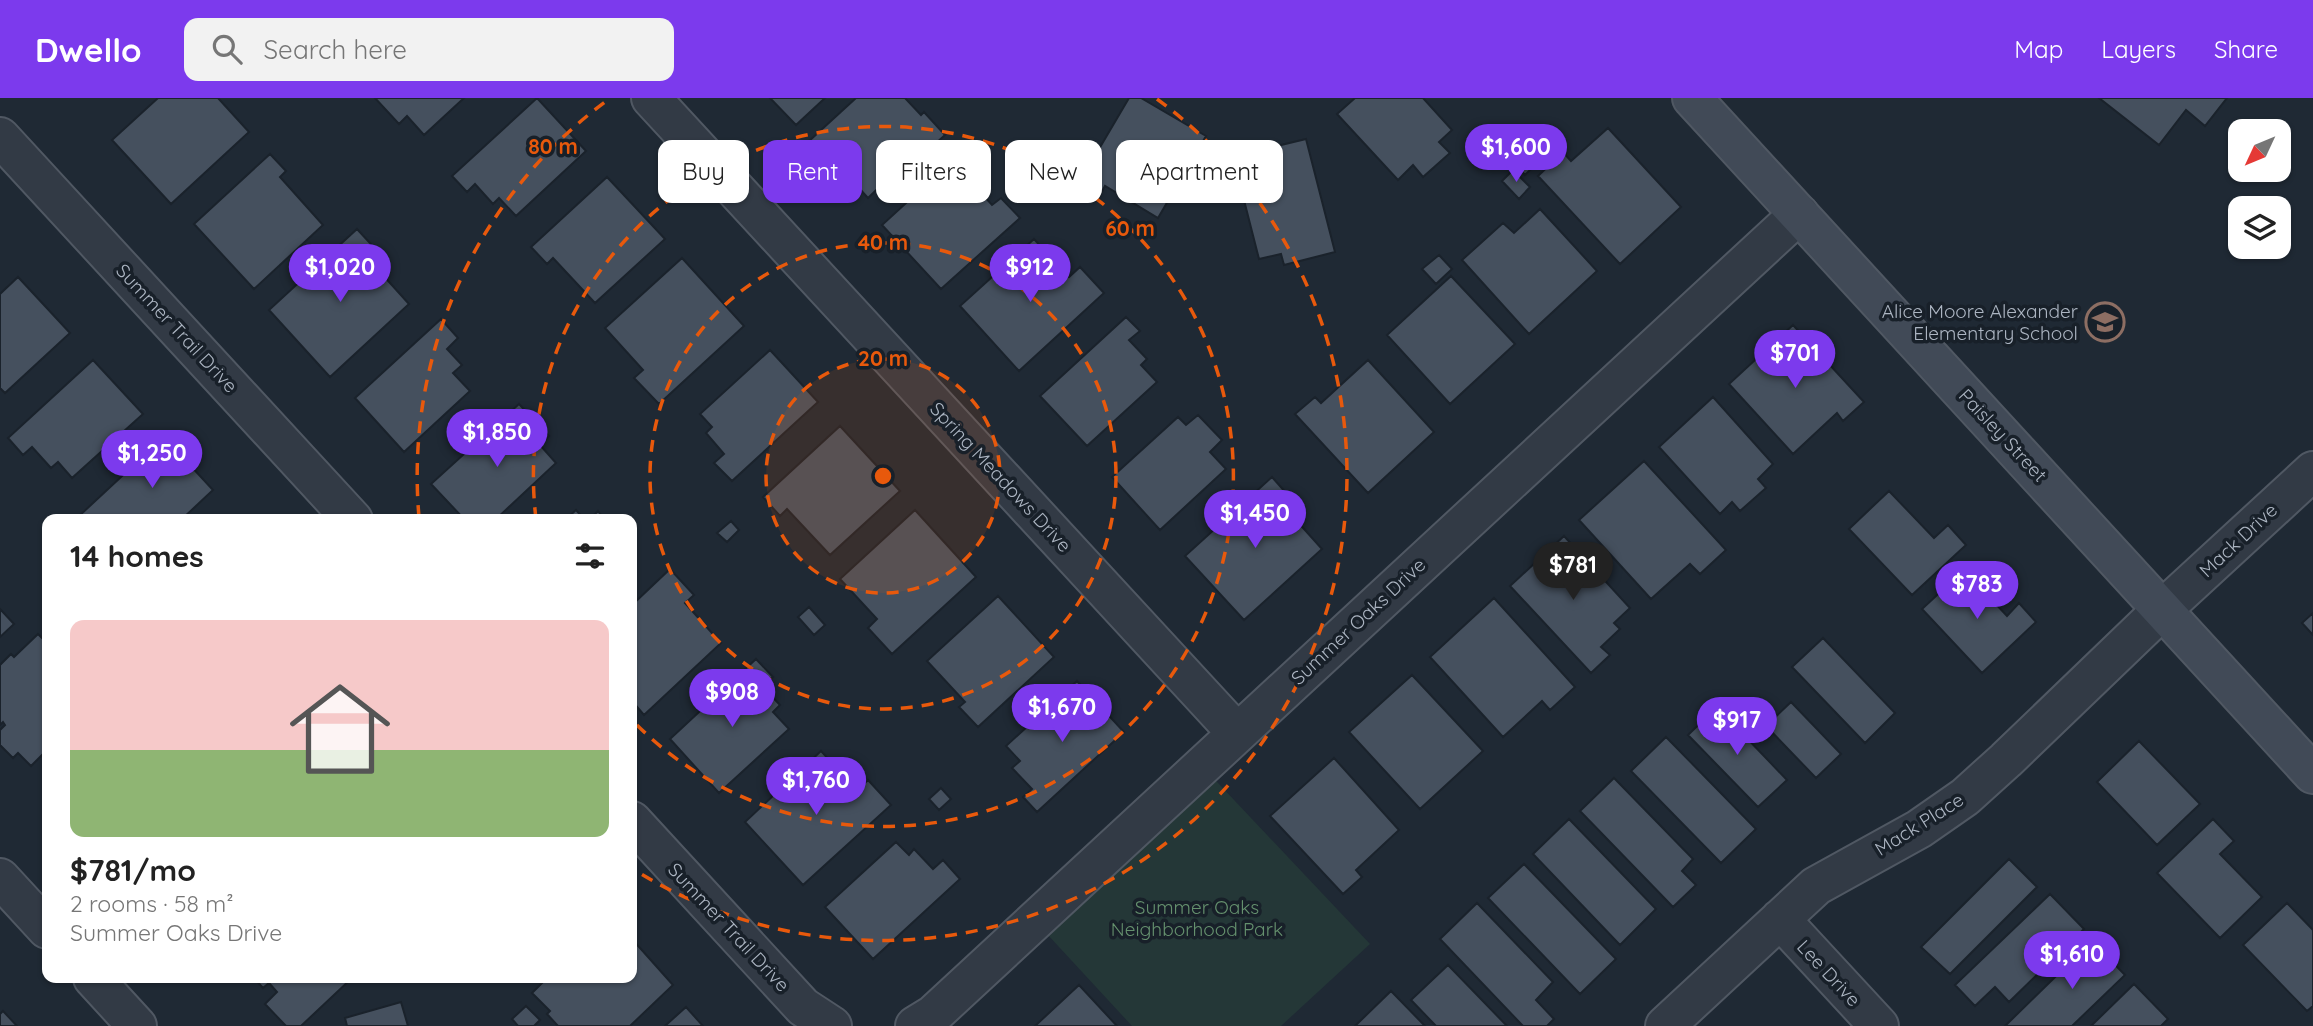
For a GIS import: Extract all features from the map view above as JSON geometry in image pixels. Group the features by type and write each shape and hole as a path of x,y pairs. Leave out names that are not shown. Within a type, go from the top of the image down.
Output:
{"street":[{"name":"Spring Meadows Drive","path":"651,98 1237,733"},
{"name":"Paisley Street","path":"1692,98 2313,774"},
{"name":"Summer Trail Drive","path":"0,137 347,514"},
{"name":"Summer Oaks Drive","path":"915,1026 933,1015 1799,214"},
{"name":"Mack Drive","path":"2163,609 2313,471"},
{"name":"Mack Place","path":"1665,1026 1826,879 1919,829 1965,797 2163,609"},
{"name":"Summer Trail Drive","path":"637,826 803,1007 832,1026"},
{"path":"0,878 42,924"},
{"name":"Lee Drive","path":"1780,919 1879,1026"},
{"path":"98,983 137,1026"}],"green space":[{"name":"Summer Oaks Neighborhood Park","path":"1202,766 1370,944 1281,1026 1132,1026 1035,921"}],"building":[{"path":"158,98 218,98 249,132 171,204 112,140"},
{"path":"375,98 464,98 424,135 407,116 399,124"},
{"path":"537,98 586,151 516,216 499,198 493,204 475,184 467,192 452,176"},
{"path":"770,98 825,98 796,125"},
{"path":"856,98 905,98 921,115 924,112 945,135 940,140 876,140 876,190 868,198 862,191 862,140 810,140"},
{"path":"1129,98 1141,98 1206,136 1204,140 1116,140 1116,193 1105,186 1102,191 1102,144"},
{"path":"1355,98 1423,98 1452,130 1439,142 1450,153 1423,177 1413,165 1398,180 1337,114"},
{"path":"2099,98 2227,98 2205,126 2186,110 2159,145"},
{"path":"1608,128 1681,207 1620,264 1538,176 1563,152 1571,161"},
{"path":"1306,139 1335,252 1284,265 1281,254 1259,259 1245,203 1283,203 1283,145"},
{"path":"1517,147 1534,166 1525,175 1507,156"},
{"path":"270,154 286,171 280,177 323,225 254,289 194,224"},
{"path":"1513,170 1530,187 1519,199 1502,181"},
{"path":"607,177 665,239 595,303 553,258 547,264 531,247"},
{"path":"1001,198 1020,218 941,289 882,225 906,203 992,205"},
{"path":"1133,203 1167,203 1158,218"},
{"path":"1540,209 1597,271 1529,334 1462,260 1503,223 1514,233"},
{"path":"357,229 381,255 372,263 409,304 330,377 269,310"},
{"path":"1034,239 1069,277 1080,267 1104,293 1019,371 960,306"},
{"path":"1439,255 1452,269 1436,284 1422,269"},
{"path":"682,258 744,326 659,404 634,378 643,370 605,328"},
{"path":"1451,276 1515,344 1450,404 1387,335"},
{"path":"18,277 70,333 5,393 0,388 0,294"},
{"path":"1126,317 1140,331 1129,340 1147,359 1141,365 1157,382 1087,446 1040,396"},
{"path":"441,319 458,338 447,349 462,365 453,373 470,391 404,452 355,398"},
{"path":"1793,325 1864,402 1843,421 1837,413 1793,454 1729,384"},
{"path":"770,350 818,402 732,481 714,463 724,454 706,433 712,427 700,414"},
{"path":"93,360 143,414 72,478 58,462 51,468 32,447 23,455 8,438"},
{"path":"1368,360 1434,432 1368,493 1295,414 1315,397 1321,403"},
{"path":"1713,397 1773,464 1758,479 1766,488 1740,511 1732,502 1720,514 1659,447"},
{"path":"519,404 549,436 540,445 556,463 501,514 459,514 431,484"},
{"path":"1198,415 1222,440 1210,452 1226,469 1160,530 1112,477 1178,417 1186,425"},
{"path":"840,426 900,491 830,555 787,509 780,516 763,497"},
{"path":"164,437 213,490 187,514 81,514"},
{"path":"1644,461 1726,550 1700,574 1690,564 1651,599 1579,520"},
{"path":"1272,477 1295,503 1287,510 1322,549 1244,620 1185,556"},
{"path":"1889,491 1934,538 1948,525 1966,545 1912,595 1849,529"},
{"path":"915,510 976,577 892,654 868,628 877,619 840,579"},
{"path":"731,521 739,530 727,542 717,533"},
{"path":"1564,536 1630,608 1614,623 1620,629 1601,647 1610,655 1591,673 1510,586"},
{"path":"670,569 694,595 685,603 721,643 644,715 637,707 637,600"},
{"path":"1964,570 2007,616 2019,603 2036,622 1982,673 1922,609"},
{"path":"998,596 1054,657 978,727 959,707 965,702 927,661"},
{"path":"1494,598 1575,687 1550,710 1542,701 1503,737 1430,657"},
{"path":"809,607 825,625 814,635 798,617"},
{"path":"0,609 14,624 0,637"},
{"path":"2313,613 2313,635 2302,623"},
{"path":"38,634 42,638 42,755 31,766 18,753 13,758 0,745 0,730 5,725 3,722 0,725 0,665 11,654 14,657"},
{"path":"1823,638 1895,713 1865,743 1792,667"},
{"path":"756,659 773,677 762,686 780,705 773,712 789,729 719,793 670,739"},
{"path":"1412,675 1483,751 1420,809 1349,732"},
{"path":"1077,681 1124,732 1037,812 1023,797 1032,789 1012,768 1020,761 1006,746"},
{"path":"1791,702 1841,754 1816,778 1766,726"},
{"path":"1717,707 1787,780 1758,807 1688,735"},
{"path":"1666,737 1756,829 1721,863 1631,771"},
{"path":"2139,741 2200,804 2157,845 2097,782"},
{"path":"821,751 857,790 868,780 891,805 803,885 745,822"},
{"path":"1334,758 1399,830 1356,870 1362,877 1343,894 1270,816"},
{"path":"1614,778 1693,859 1682,871 1696,885 1673,907 1580,811"},
{"path":"941,788 951,799 939,810 929,799"},
{"path":"1569,819 1656,909 1620,945 1533,854"},
{"path":"2213,819 2234,841 2220,854 2262,897 2220,938 2157,873"},
{"path":"896,842 909,855 914,849 933,869 943,860 960,879 873,959 825,907"},
{"path":"2009,859 2037,887 1950,974 1921,947"},
{"path":"1524,864 1616,959 1580,994 1488,898"},
{"path":"2050,894 2084,929 2009,1002 1995,987 1975,1006 1955,985"},
{"path":"1477,903 1553,982 1536,1000 1554,1019 1547,1026 1523,1026 1440,939"},
{"path":"2287,903 2313,930 2313,1006 2307,1011 2243,945"},
{"path":"2092,941 2125,975 2072,1026 2005,1026"},
{"path":"637,945 673,985 630,1026 558,1026 547,1014 550,1011 532,993 542,983 637,983"},
{"path":"1448,965 1507,1026 1436,1026 1411,1000"},
{"path":"269,983 347,983 301,1026 286,1026 265,1004 277,992"},
{"path":"2134,984 2168,1019 2161,1026 2091,1026"},
{"path":"1079,985 1117,1026 1035,1026"},
{"path":"1391,991 1425,1026 1355,1026"},
{"path":"401,1002 408,1026 347,1026 345,1018"},
{"path":"526,1006 540,1020 534,1026 518,1026 512,1019"},
{"path":"686,1007 703,1026 665,1026 666,1025"},
{"path":"3,1011 17,1026 0,1026 0,1014"}],"place":[{"name":"Alice Moore Alexander Elementary School","path":"2105,322"}]}
